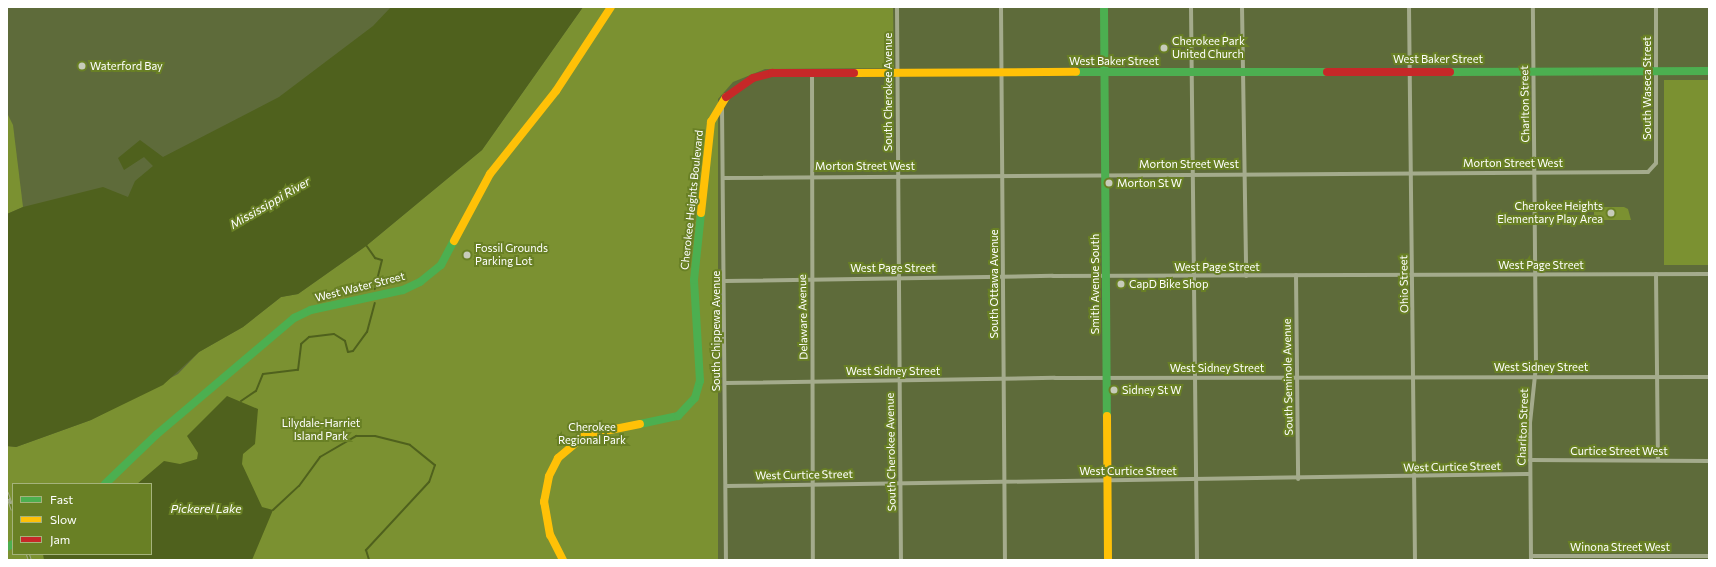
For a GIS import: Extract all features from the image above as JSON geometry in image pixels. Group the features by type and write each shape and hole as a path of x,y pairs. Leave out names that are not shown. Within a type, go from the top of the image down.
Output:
{"street":[{"name":"West Water Street","path":"106,483 156,435 294,318 311,310 403,290 420,282 441,265 490,174 556,91 611,7"},
{"name":"South Cherokee Avenue","path":"897,7 901,560"},
{"name":"South Ottawa Avenue","path":"1001,7 1005,560"},
{"name":"Smith Avenue South","path":"1104,7 1108,560"},
{"path":"1191,7 1197,560"},
{"path":"1242,7 1246,276"},
{"name":"Ohio Street","path":"1409,7 1412,172 1415,560"},
{"name":"Charlton Street","path":"1531,558 1530,460 1534,375 1535,273 1533,70 1534,7"},
{"name":"South Waseca Street","path":"1654,169 1656,7"},
{"name":"West Baker Street","path":"722,103 738,85 753,78 772,73 1243,72 1410,70 1709,71"},
{"name":"Delaware Avenue","path":"812,73 814,560"},
{"name":"South Chippewa Avenue","path":"722,103 725,280 726,560"},
{"name":"Cherokee Heights Boulevard","path":"563,560 550,535 544,502 549,476 558,458 587,434 678,416 695,398 700,381 694,280 698,225 712,122 722,103"},
{"name":"Morton Street West","path":"724,178 1105,173 1648,172 1654,169"},
{"name":"West Page Street","path":"725,280 1003,276 1246,276 1535,273 1709,274"},
{"path":"1656,274 1658,460"},
{"name":"South Seminole Avenue","path":"1296,275 1298,479"},
{"name":"West Sidney Street","path":"725,383 900,379 1534,375 1709,376"},
{"name":"Curtice Street West","path":"1530,460 1709,461"},
{"name":"West Curtice Street","path":"726,486 813,483 1298,479 1530,474"},
{"name":"Winona Street West","path":"1531,558 1709,556"}],"green space":[{"path":"583,7 893,7 894,68 765,69 733,82 718,99 718,560 7,560 7,446 16,447 91,420 178,374 199,352 243,327 281,297 298,294 366,246 482,150"},
{"path":"1664,80 1709,80 1709,265 1664,265"},
{"path":"7,113 13,125 23,207 7,214"},
{"name":"Cherokee Heights Elementary Play Area","path":"1594,207 1624,207 1628,209 1631,220 1594,220"}],"water":[{"name":"Mississippi River","path":"391,7 583,7 482,150 366,246 298,294 281,297 243,327 199,352 163,385 91,420 16,447 7,446 7,214 23,207 103,187 128,197 135,181 153,166 144,157 124,170 118,158 140,140 163,157 279,97 373,26"},
{"name":"Pickerel Lake","path":"227,396 258,409 255,444 243,454 242,464 262,507 273,510 252,560 44,560 43,555 152,555 152,483 138,483 164,461 180,464 197,459 198,453 187,436"}],"waterway":[{"path":"366,245 375,258 382,260 375,289"},
{"path":"241,401 256,391 263,374 298,370 301,344 309,337 334,334 345,341 348,352 353,351 367,332 375,303"},
{"path":"273,510 299,486 320,457 356,436 375,436 410,445 435,465 429,482 366,550 369,560"}],"railway":[{"path":"7,493 12,507"},
{"path":"28,555 30,560"}],"traffic: fast":[{"path":"1104,7 1107,416"},
{"path":"1450,72 1709,71"},
{"path":"1076,72 1327,72"},
{"path":"640,424 678,416 695,398 700,381 694,280 701,213"},
{"path":"106,483 156,435 294,318 311,310 403,290 420,282 441,265 454,241"},
{"path":"7,547 12,544"}],"traffic: slow":[{"path":"454,241 490,174 556,91 611,7"},
{"path":"854,73 1076,72"},
{"path":"701,213 711,122 726,97"},
{"path":"1107,416 1108,560"},
{"path":"563,560 550,535 544,502 549,476 558,458 585,435 640,424"}],"traffic: jam":[{"path":"1327,72 1450,72"},
{"path":"726,97 753,78 772,73 854,73"}],"place":[{"name":"Cherokee Park United Church","path":"1164,48"},
{"name":"Waterford Bay","path":"82,66"},
{"name":"Morton St W","path":"1109,183"},
{"name":"Cherokee Heights Elementary Play Area","path":"1611,213"},
{"name":"Fossil Grounds Parking Lot","path":"467,255"},
{"name":"CapD Bike Shop","path":"1121,284"},
{"name":"Sidney St W","path":"1114,390"}],"park label":[{"name":"Lilydale-Harriet Island Park","path":"321,430"},
{"name":"Cherokee Regional Park","path":"592,434"}]}
